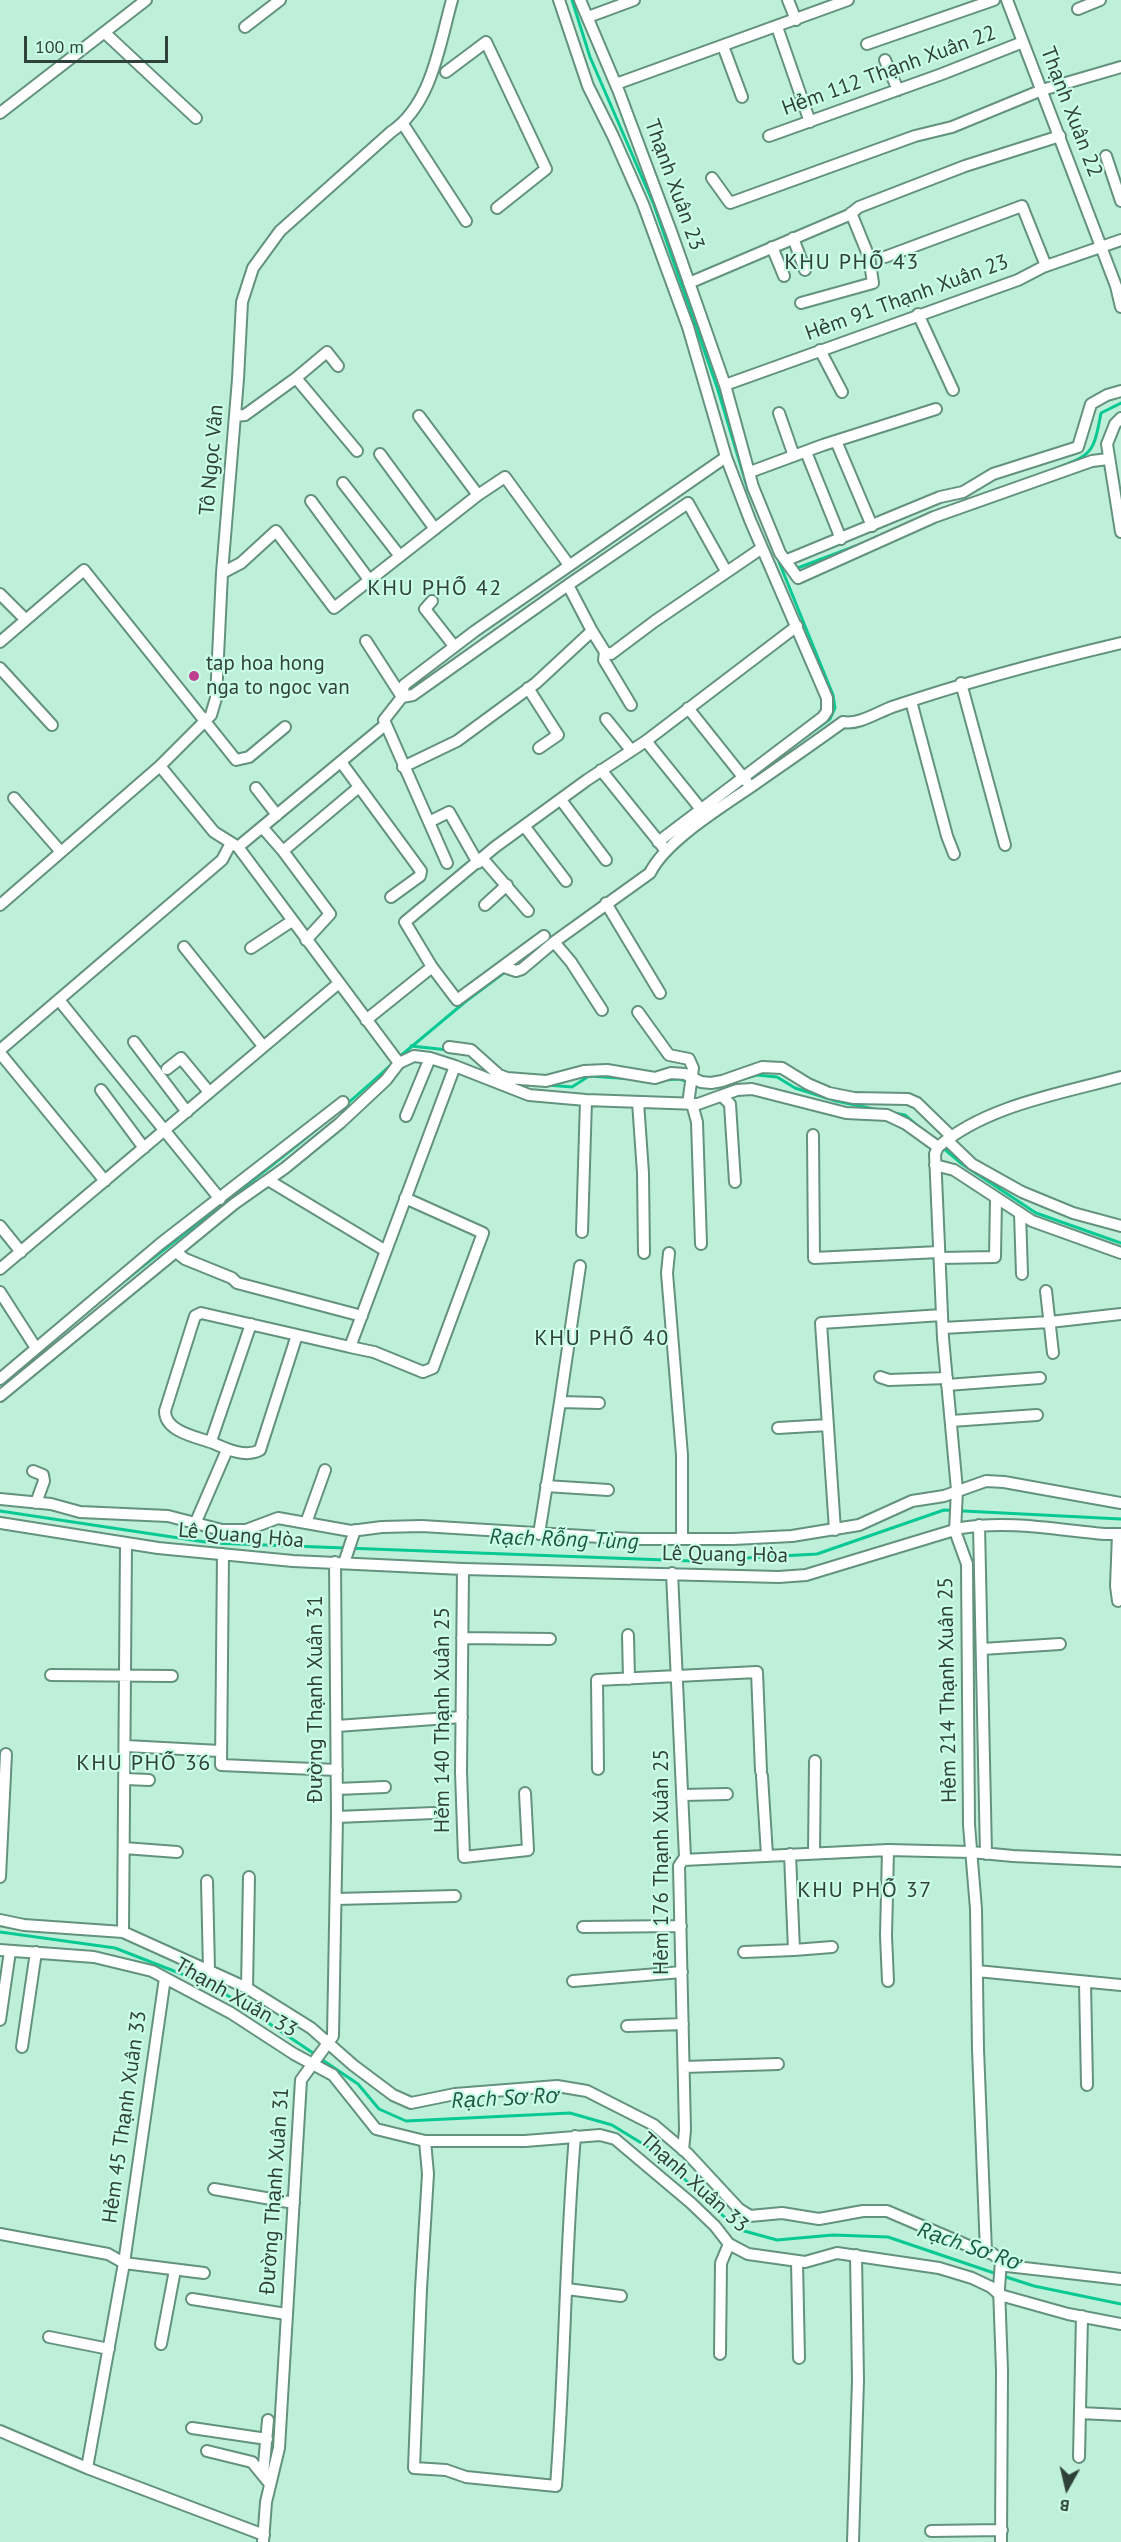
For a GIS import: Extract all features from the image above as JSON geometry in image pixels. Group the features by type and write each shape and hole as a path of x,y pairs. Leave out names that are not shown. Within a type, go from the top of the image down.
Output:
{"street":[{"path":"0,112 146,0"},
{"path":"246,27 280,0"},
{"name":"Tô Ngọc Vân","path":"0,905 160,766 211,715 216,698 222,573 242,302 253,268 280,231 391,132 404,124 423,94 452,0"},
{"path":"559,0 588,86 643,204 688,327 726,457 762,548 797,626 827,698 827,711 823,717 700,808 663,846 650,873 606,903 522,969 509,968 457,1000 432,967 405,922 525,827 601,770 646,741 797,626"},
{"name":"Thạnh Xuân 23","path":"580,0 616,84 689,282 725,385 753,487 780,553 798,578 934,517 1092,460 1108,459"},
{"path":"588,17 634,0"},
{"path":"788,0 796,20"},
{"path":"616,84 848,0"},
{"path":"867,44 994,0"},
{"name":"Thạnh Xuân 22","path":"1007,0 1060,136 1121,307"},
{"path":"1078,9 1100,0"},
{"path":"777,27 810,122"},
{"path":"105,33 196,118"},
{"path":"446,72 486,42 546,169 497,208"},
{"name":"Hẻm 112 Thạnh Xuân 22","path":"769,136 1023,42"},
{"path":"723,46 742,97"},
{"path":"885,60 898,90"},
{"path":"712,178 730,203 915,136 952,126 1042,90 1121,67"},
{"path":"404,124 466,221"},
{"path":"689,282 851,213 859,207 965,166 1060,136"},
{"path":"1106,156 1121,201"},
{"path":"885,257 1022,206 1046,266"},
{"path":"801,303 873,283 869,257 851,213"},
{"path":"793,238 805,270"},
{"name":"Hẻm 91 Thạnh Xuân 23","path":"725,385 1018,280 1046,266 1121,240"},
{"path":"772,247 784,276"},
{"path":"918,314 953,390"},
{"path":"820,350 842,392"},
{"path":"235,416 245,416 327,352 338,366"},
{"path":"296,378 357,451"},
{"path":"786,560 940,497 963,492 993,474 1078,447 1091,404 1121,391"},
{"path":"750,472 936,409"},
{"path":"778,413 794,456"},
{"path":"419,416 478,495"},
{"path":"1121,418 1115,424 1107,444 1121,532"},
{"path":"836,441 872,526"},
{"path":"806,452 841,539"},
{"path":"380,454 435,529"},
{"path":"447,863 385,725 384,720 402,697 404,686 454,646 726,457"},
{"path":"222,573 241,563 276,531 334,608 370,581 399,555 505,477 569,565"},
{"path":"343,483 399,555"},
{"path":"311,501 370,581"},
{"path":"402,697 413,695 688,503 726,571"},
{"path":"605,652 611,654 726,571 762,548"},
{"path":"0,642 84,570 236,760 249,757 285,727"},
{"path":"568,585 605,652 604,660 631,705"},
{"path":"0,594 25,619"},
{"path":"432,601 425,609 454,646"},
{"path":"403,767 457,741 528,688 592,631"},
{"path":"366,641 402,697"},
{"path":"663,846 843,722 851,723 911,700 962,684 1121,643"},
{"path":"0,668 52,724"},
{"path":"962,684 1005,845"},
{"path":"528,688 558,735 539,748"},
{"path":"911,700 947,836 954,854"},
{"path":"687,708 751,787"},
{"path":"606,718 631,750"},
{"path":"105,1181 0,1051 222,860 234,845 262,827 274,811 341,762 385,725"},
{"path":"646,741 700,808"},
{"path":"341,762 421,871 420,876 391,897"},
{"path":"160,766 214,831 234,845 396,1059"},
{"path":"601,770 663,846"},
{"path":"283,851 359,787"},
{"path":"256,788 274,811"},
{"path":"14,798 61,852"},
{"path":"561,800 606,860"},
{"path":"429,822 449,812 480,861 507,885 528,911"},
{"path":"262,827 330,914 306,940"},
{"path":"525,827 566,881"},
{"path":"485,904 507,885"},
{"path":"606,903 660,993"},
{"path":"251,948 292,921"},
{"path":"509,968 506,963 544,936"},
{"path":"554,942 572,962 602,1010"},
{"path":"184,947 263,1046"},
{"path":"366,1020 432,967"},
{"path":"0,1269 339,983"},
{"path":"59,1000 220,1199"},
{"path":"638,1012 669,1055 689,1059 693,1068 689,1102 697,1122 701,1245"},
{"path":"134,1042 187,1112"},
{"path":"450,1047 471,1050 499,1075 507,1078 546,1081 584,1071 607,1070 638,1077 655,1078 671,1073 711,1083 722,1082 762,1067 782,1068 808,1084 829,1093 855,1098 908,1099 917,1103 945,1141 972,1164 1022,1192 1073,1214 1121,1226"},
{"path":"396,1059 414,1056 430,1058 455,1065 529,1095 586,1100 689,1102 722,1096 737,1090 752,1089 846,1113 887,1115 945,1141"},
{"path":"167,1069 181,1058 209,1092"},
{"path":"406,1116 430,1058"},
{"path":"0,1378 160,1244 220,1199 261,1178 340,1123 386,1080 396,1059"},
{"path":"350,1347 455,1065"},
{"path":"957,1528 957,1493 942,1315 935,1154 945,1141 969,1126 1019,1105 1121,1077"},
{"path":"101,1090 144,1148"},
{"path":"722,1096 730,1104 735,1182"},
{"path":"582,1232 586,1100"},
{"path":"0,1396 176,1252 261,1178 343,1101"},
{"path":"638,1102 643,1173 644,1253"},
{"path":"813,1135 814,1258 940,1255 995,1257 996,1199"},
{"path":"935,1165 954,1170 1032,1221 1121,1253"},
{"path":"261,1178 386,1251"},
{"path":"297,1335 260,1450 250,1454 227,1449 171,1427 165,1419 165,1411 191,1323 195,1316 201,1313 374,1352 423,1372 433,1368 483,1233 405,1197"},
{"path":"1020,1214 1022,1274"},
{"path":"0,1226 21,1252"},
{"path":"176,1252 185,1259 232,1278 237,1283 362,1316"},
{"path":"669,1253 667,1273 682,1455 682,1538"},
{"path":"539,1533 580,1266"},
{"path":"1046,1291 1053,1353"},
{"path":"0,1292 36,1348"},
{"path":"943,1328 1050,1322 1121,1314"},
{"path":"834,1530 821,1323 942,1315"},
{"path":"213,1443 212,1438 251,1324"},
{"path":"879,1377 889,1380 947,1381 1040,1378"},
{"path":"560,1402 599,1403"},
{"path":"951,1421 1037,1415"},
{"path":"778,1428 828,1425"},
{"path":"195,1524 227,1449"},
{"path":"306,1522 325,1470"},
{"path":"33,1471 43,1475 44,1481 37,1499"},
{"path":"0,1499 37,1499 95,1513 168,1516 222,1530 246,1530 278,1518 306,1522 354,1534 382,1527 422,1526 633,1539 733,1539 792,1536 834,1530 859,1525 912,1501 957,1493 986,1481 1004,1482 1121,1503"},
{"path":"546,1486 608,1490"},
{"name":"Lê Quang Hòa","path":"0,1523 126,1543 223,1554 463,1569 779,1577 797,1576 957,1528 979,1525 1000,1524 1120,1534"},
{"path":"979,1525 986,1854"},
{"name":"Hẻm 214 Thạnh Xuân 25","path":"957,1528 967,1564 971,1851 976,1909 986,2252"},
{"path":"342,1560 354,1534"},
{"path":"1118,1601 1116,1586 1120,1534"},
{"path":"123,1932 126,1779 126,1543"},
{"path":"223,1554 221,1766 337,1770"},
{"name":"Đường Thạnh Xuân 31","path":"263,2539 267,2479 279,2448 301,2080 333,2036 337,1726 342,1560"},
{"name":"Hẻm 140 Thạnh Xuân 25","path":"463,1569 464,1857 528,1850 525,1792"},
{"name":"Hẻm 176 Thạnh Xuân 25","path":"672,1573 685,1857 679,1866 684,2067 683,2150"},
{"path":"628,1635 629,1678"},
{"path":"462,1638 550,1639"},
{"path":"982,1649 1060,1644"},
{"path":"598,1769 597,1680 758,1672 767,1855"},
{"path":"51,1675 172,1676"},
{"path":"337,1726 462,1717"},
{"path":"126,1746 220,1751"},
{"path":"0,1877 6,1754"},
{"path":"814,1853 815,1761"},
{"path":"126,1779 149,1780"},
{"path":"337,1789 385,1786"},
{"path":"683,1794 727,1794"},
{"path":"337,1817 434,1813"},
{"path":"124,1848 177,1852"},
{"path":"888,1850 886,1936 888,1981"},
{"path":"683,1860 888,1850 971,1851 986,1854 1121,1862"},
{"path":"790,1854 794,1950"},
{"path":"247,1988 249,1877"},
{"path":"207,1881 209,1970"},
{"path":"336,1899 455,1896"},
{"path":"0,1920 24,1925 123,1932 209,1970 247,1988 311,2028 353,2065 385,2089 411,2103 455,2094 558,2086 576,2088 617,2104 654,2125 683,2150 740,2209 750,2216 782,2213 819,2219 862,2211 887,2211 993,2253 1001,2264 1007,2266 1121,2278"},
{"path":"583,1927 681,1926"},
{"path":"744,1952 832,1947"},
{"path":"0,2020 5,1951"},
{"name":"Thạnh Xuân 33","path":"5,1951 94,1957 152,1971 165,1977 231,2013 294,2054 333,2074 376,2129 425,2141 525,2141 600,2135 615,2139 715,2226 729,2244 748,2254 805,2262 837,2253 939,2268 972,2278 1000,2291 1082,2316 1121,2324"},
{"path":"22,2047 36,1952"},
{"path":"977,1971 1121,1985"},
{"path":"573,1982 682,1972"},
{"name":"Hẻm 45 Thạnh Xuân 33","path":"87,2468 124,2263 165,1977"},
{"path":"1085,1983 1087,2085"},
{"path":"627,2026 683,2024"},
{"path":"684,2067 778,2064"},
{"path":"425,2141 428,2174 414,2468 446,2470 466,2477 556,2486 563,2399 569,2201 575,2136"},
{"path":"214,2189 294,2203"},
{"path":"0,2234 108,2254 124,2263 204,2273"},
{"path":"720,2354 721,2263 729,2244"},
{"path":"854,2542 858,2380 856,2255"},
{"path":"797,2262 799,2358"},
{"path":"1001,2264 1001,2542"},
{"path":"161,2344 175,2270"},
{"path":"567,2289 621,2296"},
{"path":"192,2299 286,2314"},
{"path":"1079,2457 1082,2316"},
{"path":"49,2337 109,2349"},
{"path":"1080,2413 1121,2415"},
{"path":"267,2479 268,2420"},
{"path":"192,2428 267,2439"},
{"path":"0,2432 263,2539"},
{"path":"207,2451 252,2462 267,2479"},
{"path":"931,2531 1002,2529"}],"waterway":[{"path":"572,0 590,57 654,205 718,390 748,490 759,515"},
{"path":"1052,470 1088,452 1096,438 1101,413 1121,403"},
{"path":"795,569 861,544"},
{"path":"777,557 833,695 835,708 830,719 785,752"},
{"path":"637,876 644,871 662,848"},
{"path":"513,966 547,942"},
{"path":"398,1058 505,972"},
{"path":"411,1046 448,1050"},
{"path":"112,1291 326,1122 394,1062"},
{"path":"739,1080 757,1075 777,1077 795,1088 836,1101 879,1110"},
{"path":"547,1085 572,1087 589,1076 633,1079"},
{"path":"663,1080 679,1079 689,1082"},
{"path":"894,1113 905,1115 921,1129"},
{"path":"942,1147 962,1164 1036,1213 1121,1243"},
{"name":"Rạch Rỗng Tùng","path":"0,1511 212,1543 692,1561 817,1554 944,1510 1121,1519"},
{"name":"Rạch Sơ Rơ","path":"0,1932 115,1948 215,1987 316,2055"},
{"name":"Rạch Sơ Rơ","path":"321,2059 358,2084 379,2109 406,2121 570,2113 612,2125 656,2152 737,2229 777,2240 833,2235 888,2237 997,2274"},
{"name":"Rạch Sơ Rơ","path":"1003,2276 1034,2286 1121,2304"}],"place":[{"name":"tap hoa hong nga to ngoc van","path":"194,676"}],"district":[{"name":"KHU PHỐ 43","path":"852,263"},
{"name":"KHU PHỐ 42","path":"435,589"},
{"name":"KHU PHỐ 40","path":"602,1339"},
{"name":"KHU PHỐ 36","path":"144,1764"},
{"name":"KHU PHỐ 37","path":"865,1891"}]}
